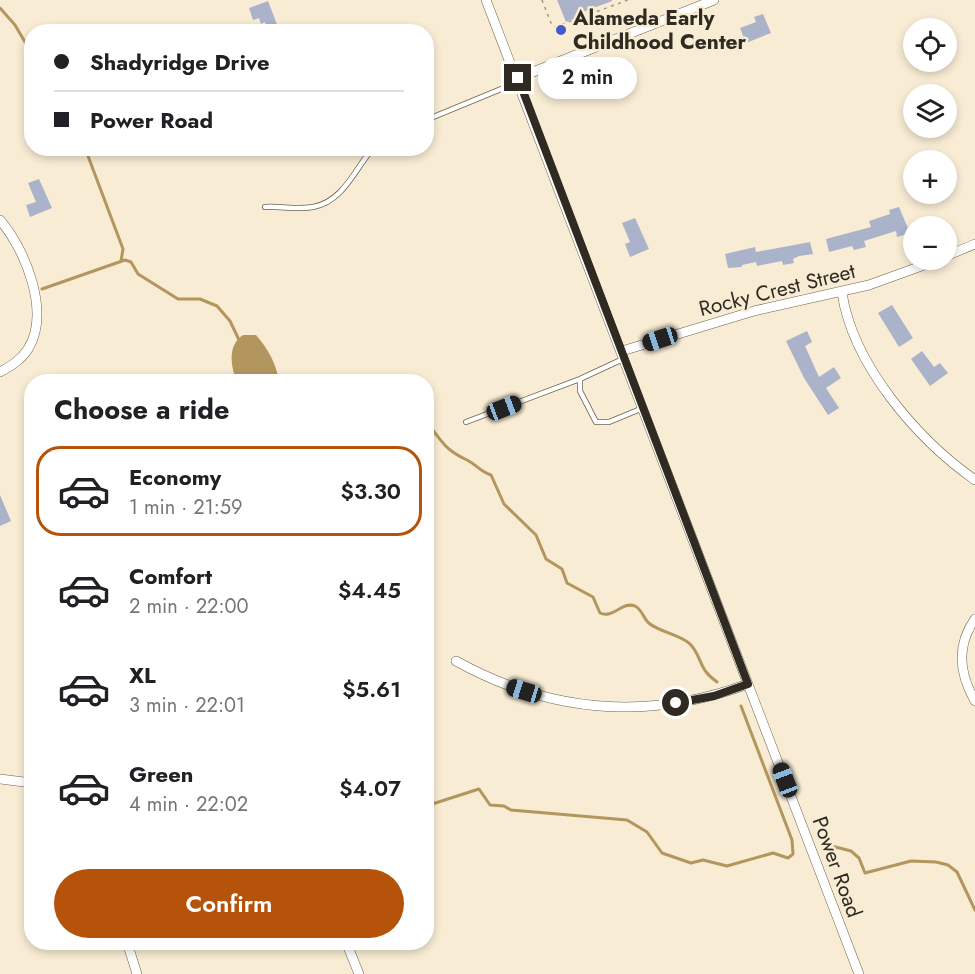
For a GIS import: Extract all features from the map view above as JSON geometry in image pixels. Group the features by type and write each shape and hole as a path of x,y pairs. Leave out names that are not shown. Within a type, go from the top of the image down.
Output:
{"street":[{"name":"Power Road","path":"486,0 518,78 859,974"},
{"path":"518,78 714,0"},
{"path":"0,220 13,235 29,270 37,312 35,330 29,348 18,362 0,372"},
{"path":"957,251 975,244"},
{"name":"Rocky Crest Street","path":"624,355 754,310 842,293 909,270"},
{"path":"842,293 850,329 880,381 938,450 975,480"},
{"path":"975,618 961,653 962,672 975,701"},
{"path":"456,661 506,685 543,697 595,706 654,707 714,696 748,684"},
{"path":"0,779 24,782"},
{"path":"130,950 137,974"},
{"path":"349,950 359,974"}],"lane":[{"path":"434,117 506,87 518,78"},
{"path":"265,207 313,207 325,204 336,197 367,156"},
{"path":"466,422 580,379 624,355"},
{"path":"580,379 580,391 596,422 609,422 644,408"}],"path":[{"path":"542,0 553,26 558,27 628,0"},
{"path":"610,2 611,7"}],"shaded area":[{"path":"243,335 256,335 268,351 278,374 234,374 232,350"}],"building":[{"path":"557,0 612,1 580,13 581,16 566,22"},
{"path":"268,1 277,24 266,24 265,22 261,24 259,18 253,20 249,8"},
{"path":"763,14 771,33 746,43 740,28 756,22 754,17"},
{"path":"39,179 52,208 30,217 26,205 36,202 28,183"},
{"path":"899,207 903,216 903,235 897,237 896,231 864,241 866,247 854,250 852,246 829,252 826,239 871,227 869,221 890,214 889,210"},
{"path":"635,218 649,249 630,257 625,244 630,242 622,223"},
{"path":"810,242 813,254 799,256 793,259 794,263 783,265 782,261 757,266 756,262 742,265 742,267 728,268 725,254 755,247 756,252"},
{"path":"892,305 913,338 899,347 878,313"},
{"path":"807,331 812,342 805,346 819,377 834,367 841,378 826,388 839,408 828,415 804,378 786,341"},
{"path":"922,351 934,367 940,363 948,373 930,386 911,359"},
{"path":"0,495 11,521 0,526"}],"waterway":[{"path":"0,8 15,25 24,40"},
{"path":"88,156 123,249 121,261"},
{"path":"42,289 125,260 131,262 138,274 178,299 200,299 217,306 230,321 240,342"},
{"path":"434,432 448,448 491,475 504,504 536,535 546,559 562,569 567,583 593,597 600,613 609,614 626,606 635,606 650,624 688,642 707,673 717,682"},
{"path":"434,803 479,789 490,805 504,806 511,810 627,820 647,832 662,853 691,863 703,860 727,866 773,853 788,858 793,854 792,840 741,706"},
{"path":"824,844 851,851 859,858 865,873 911,861 948,865 957,872 975,910"}],"place":[{"name":"Alameda Early Childhood Center","path":"561,30"}],"route":[{"path":"518,78 748,684 714,696 676,703"}]}
